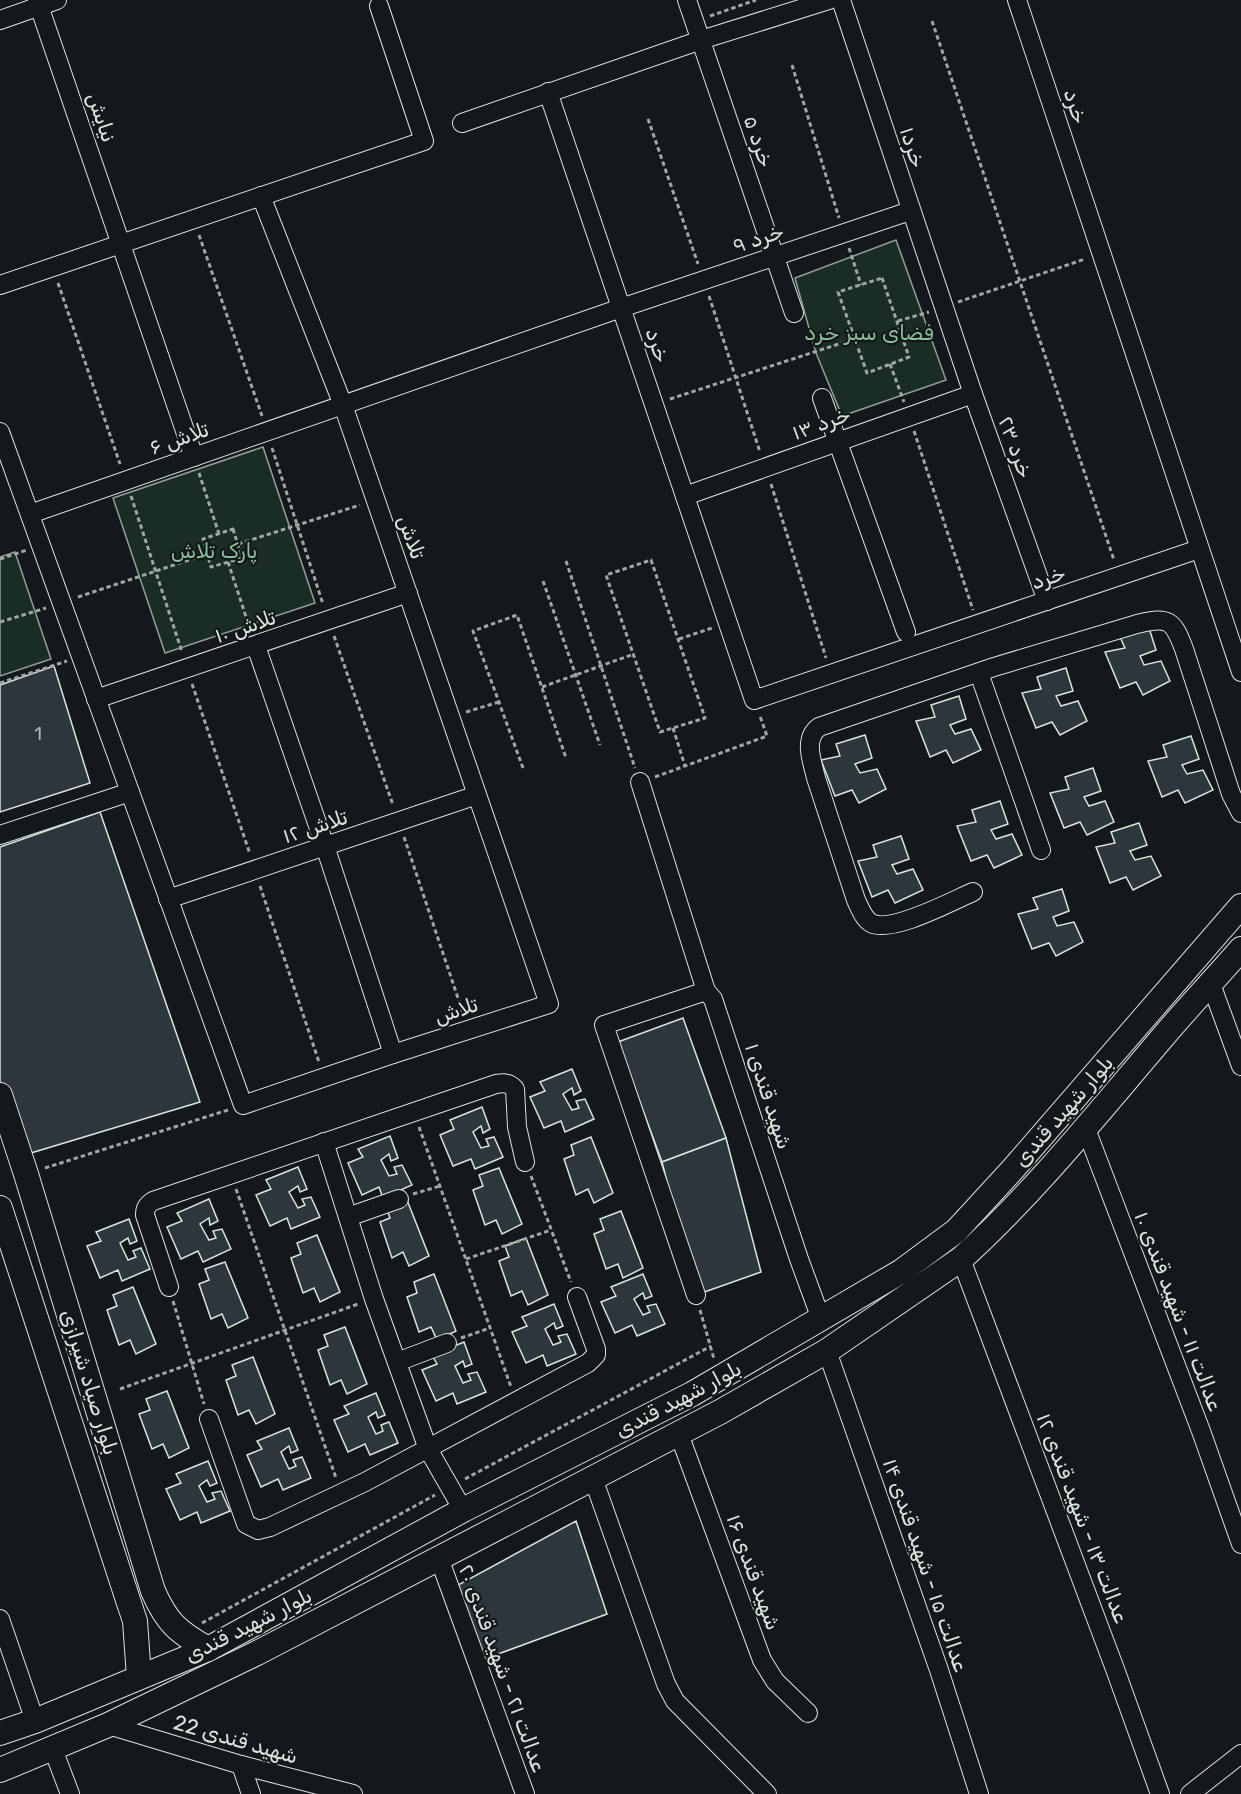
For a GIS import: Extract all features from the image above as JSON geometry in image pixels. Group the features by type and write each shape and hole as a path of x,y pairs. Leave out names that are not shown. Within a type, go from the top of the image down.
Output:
{"main road":[{"name":"بلوار شهید قندی","path":"0,1733 35,1721 208,1648 463,1510 692,1394 902,1271 956,1231 1241,906"},
{"name":"بلوار شهید قندی","path":"0,1770 108,1725 257,1653 679,1434 827,1351 961,1259 1033,1187 1086,1129 1163,1036 1241,950"},
{"path":"1137,1026 1138,1033 1150,1042 1157,1041 1163,1036"},
{"path":"1107,1061 1114,1059 1121,1061 1126,1066 1127,1080"},
{"name":"بلوار صیاد شیرازی","path":"0,1095 27,1174 153,1591 161,1610 182,1634 208,1648"},
{"name":"بلوار صیاد شیرازی","path":"0,1208 135,1621 139,1677"},
{"path":"135,1621 140,1625 148,1626 156,1622 161,1610"}],"street":[{"path":"0,20 38,3 57,0"},
{"path":"687,0 700,40"},
{"path":"462,123 700,40 829,0"},
{"name":"خرد۱","path":"841,0 944,307"},
{"name":"خرد","path":"548,92 754,700 1199,549 1017,0"},
{"name":"نیایش","path":"38,3 194,457"},
{"path":"0,285 424,141 379,6"},
{"name":"خرد ۵","path":"700,40 794,313"},
{"name":"تلاش","path":"243,1105 549,1004 343,405 261,196"},
{"name":"خرد ۹","path":"621,308 910,211"},
{"name":"خرد ۲۳","path":"944,307 1047,601"},
{"path":"343,405 621,308"},
{"name":"خرد ۱۳","path":"685,496 973,394"},
{"path":"822,398 906,632"},
{"name":"تلاش ۶","path":"30,514 343,405"},
{"path":"0,432 243,1105"},
{"path":"1199,549 1241,672"},
{"name":"تلاش ۱۰","path":"96,699 408,593"},
{"path":"972,892 902,922 888,925 870,922 863,916 811,758 810,737 819,727 979,673 1137,624 1153,620 1166,621 1175,627 1184,649 1231,794 1241,813"},
{"path":"256,646 393,1054"},
{"path":"979,673 1041,850"},
{"name":"شهيد قندی ۱","path":"640,782 706,991 713,999 821,1319"},
{"path":"0,835 130,792"},
{"name":"تلاش ۱۲","path":"168,899 477,795"},
{"path":"1211,984 1241,1066"},
{"path":"696,1295 604,1025 706,991"},
{"path":"170,1287 145,1215 145,1210 153,1201 496,1084 509,1083 515,1092 517,1126 525,1162"},
{"name":"عدالت ۱۱ - شهید قندی ۱۰","path":"1086,1129 1197,1420 1241,1544"},
{"path":"324,1142 374,1299 428,1449 463,1510"},
{"path":"348,1217 399,1199"},
{"name":"عدالت ۱۳ - شهید قندی ۱۲","path":"961,1259 1116,1669 1160,1794"},
{"path":"209,1419 246,1524 253,1529 263,1529 428,1449 588,1363 596,1355 595,1343 577,1297"},
{"path":"397,1362 447,1343"},
{"name":"عدالت ۱۵ - شهید قندی ۱۴","path":"827,1351 935,1659 979,1794"},
{"name":"شهید قندی ۱۶","path":"679,1434 762,1660 775,1681 808,1713"},
{"path":"593,1478 666,1684 675,1701 767,1794"},
{"name":"عدالت ۲۱ - شهید قندی ۲۰","path":"439,1558 525,1794"},
{"path":"0,1619 35,1721"},
{"name":"شهید قندی 22","path":"108,1725 241,1765 353,1794"},
{"path":"53,1749 70,1794"},
{"path":"1190,1794 1241,1754"},
{"path":"241,1765 251,1794"}],"path":[{"path":"707,8 710,16 756,0"},
{"path":"932,21 1120,576"},
{"path":"792,65 861,285"},
{"path":"648,119 736,379 831,674"},
{"path":"897,321 1101,253"},
{"path":"52,267 126,481 324,1077"},
{"path":"882,278 909,357 867,373 838,292 861,285 882,278"},
{"path":"654,404 736,379 855,338"},
{"path":"890,364 978,624"},
{"path":"194,457 219,534"},
{"path":"238,544 376,500"},
{"path":"233,529 242,558 211,567 203,538 219,534 233,529"},
{"path":"0,559 41,545"},
{"path":"0,622 207,554"},
{"path":"651,560 705,718 660,732 634,654 606,575 651,560"},
{"path":"566,561 640,782 767,736 754,700"},
{"path":"228,562 256,646"},
{"path":"543,581 600,746"},
{"path":"523,768 474,631 517,615 566,758"},
{"path":"329,620 469,1029"},
{"path":"679,639 728,623"},
{"path":"542,687 634,654"},
{"path":"0,683 81,656"},
{"path":"450,717 499,702"},
{"path":"673,728 685,766"},
{"path":"27,1174 243,1105"},
{"path":"413,1112 516,1402"},
{"path":"525,1162 577,1297"},
{"path":"231,1174 341,1493"},
{"path":"399,1199 440,1186"},
{"path":"466,1259 551,1230"},
{"path":"170,1287 209,1419"},
{"path":"696,1295 720,1378"},
{"path":"120,1389 374,1299"},
{"path":"447,1343 490,1328"}],"green space":[{"name":"فضای سبز خرد","path":"896,240 946,380 842,416 816,353 795,278"},
{"name":"پارک تلاش","path":"263,447 315,603 165,653 113,498"},
{"path":"15,552 51,659 0,676 0,557"}],"building":[{"path":"1149,628 1156,650 1140,656 1144,665 1161,661 1170,681 1143,695 1136,682 1120,688 1105,652 1125,648 1120,637"},
{"path":"54,666 90,783 0,812 0,685"},
{"path":"1066,668 1073,691 1056,696 1061,706 1078,701 1087,721 1060,735 1052,722 1036,728 1022,693 1041,689 1037,677"},
{"path":"959,696 966,719 950,725 955,734 971,729 981,750 953,763 946,750 930,757 916,721 935,717 931,705"},
{"path":"865,735 872,758 855,764 860,773 877,769 886,789 859,803 852,790 835,796 821,760 840,756 836,744"},
{"path":"1191,736 1199,759 1182,765 1187,774 1203,770 1213,790 1185,803 1178,790 1162,797 1148,761 1167,757 1163,745"},
{"path":"1093,768 1101,791 1084,797 1089,806 1105,801 1114,822 1087,835 1080,822 1064,828 1050,793 1069,789 1065,777"},
{"path":"1000,801 1008,824 991,830 996,839 1012,834 1022,855 994,868 987,855 971,861 957,826 976,822 972,810"},
{"path":"100,812 200,1102 21,1156 0,1095 0,847"},
{"path":"1139,823 1147,845 1130,851 1135,860 1151,856 1161,876 1133,890 1126,877 1110,883 1096,847 1115,843 1111,832"},
{"path":"901,836 909,859 892,865 897,874 913,869 923,890 895,903 888,890 872,897 858,861 877,857 873,845"},
{"path":"1062,889 1069,911 1053,917 1057,926 1074,922 1083,942 1056,956 1049,943 1032,949 1018,914 1038,909 1033,898"},
{"path":"683,1018 726,1138 662,1162 618,1042"},
{"path":"572,1069 581,1091 574,1095 572,1088 563,1094 572,1110 579,1108 576,1101 585,1099 594,1119 565,1132 561,1121 544,1128 530,1097 545,1091 540,1082"},
{"path":"482,1107 490,1129 483,1133 481,1126 473,1132 481,1148 489,1146 486,1139 494,1137 503,1157 475,1169 471,1159 453,1166 440,1135 454,1129 450,1120"},
{"path":"390,1136 398,1158 391,1161 389,1154 381,1160 389,1176 397,1174 394,1167 402,1165 412,1185 383,1198 379,1187 362,1195 348,1163 363,1157 358,1149"},
{"path":"591,1137 613,1193 594,1203 588,1189 576,1195 564,1159 574,1155 571,1145"},
{"path":"726,1138 761,1272 696,1295 662,1162"},
{"path":"298,1167 307,1189 300,1192 298,1186 289,1192 298,1208 305,1205 302,1199 311,1197 320,1217 291,1229 287,1218 270,1226 256,1195 271,1189 266,1180"},
{"path":"499,1168 522,1224 502,1234 496,1220 485,1225 473,1190 483,1186 479,1175"},
{"path":"209,1199 218,1221 210,1225 209,1218 200,1224 209,1240 216,1238 213,1231 222,1229 231,1249 203,1262 198,1251 181,1259 167,1227 182,1221 177,1213"},
{"path":"407,1200 429,1256 409,1266 403,1252 392,1258 380,1222 390,1218 386,1207"},
{"path":"621,1211 643,1268 623,1278 618,1264 606,1269 594,1234 604,1230 600,1219"},
{"path":"129,1219 137,1241 130,1244 128,1238 120,1243 128,1260 136,1257 133,1251 141,1248 150,1269 122,1281 118,1270 100,1278 87,1246 101,1241 96,1232"},
{"path":"317,1235 340,1292 320,1302 314,1288 303,1293 291,1258 301,1254 297,1243"},
{"path":"526,1238 548,1295 528,1305 522,1291 511,1296 499,1261 509,1257 505,1246"},
{"path":"225,1262 248,1318 228,1328 222,1314 211,1319 199,1284 209,1280 205,1269"},
{"path":"434,1274 456,1331 437,1340 431,1327 419,1332 407,1297 417,1293 414,1282"},
{"path":"643,1274 652,1296 645,1299 643,1293 634,1299 643,1315 650,1312 647,1306 656,1304 665,1324 637,1336 632,1325 615,1333 601,1302 616,1296 611,1287"},
{"path":"133,1287 156,1344 136,1354 130,1340 119,1345 107,1310 117,1306 113,1295"},
{"path":"554,1304 563,1326 556,1329 554,1323 545,1329 553,1345 561,1342 558,1336 567,1334 576,1354 547,1366 543,1355 526,1363 512,1332 527,1326 522,1317"},
{"path":"345,1327 367,1384 347,1394 341,1380 330,1385 318,1350 328,1346 324,1335"},
{"path":"464,1342 472,1364 465,1367 463,1361 455,1366 463,1383 471,1380 468,1374 477,1372 486,1392 457,1404 453,1393 436,1401 422,1370 437,1364 432,1355"},
{"path":"253,1357 275,1414 256,1424 249,1410 238,1415 226,1380 236,1376 232,1365"},
{"path":"167,1391 189,1448 169,1458 163,1444 152,1449 139,1414 150,1410 146,1399"},
{"path":"376,1393 385,1415 378,1418 376,1412 368,1417 376,1434 383,1431 381,1425 389,1422 398,1443 370,1455 365,1444 348,1452 334,1420 349,1414 344,1406"},
{"path":"289,1428 298,1450 291,1453 289,1446 281,1452 289,1469 296,1466 293,1460 302,1457 311,1478 283,1490 278,1479 261,1487 247,1455 262,1449 257,1441"},
{"path":"208,1461 217,1483 210,1486 207,1480 199,1486 207,1502 215,1499 212,1493 221,1491 230,1511 201,1523 197,1512 180,1520 166,1489 181,1483 176,1474"},
{"path":"576,1521 607,1614 471,1664 447,1591"}]}
